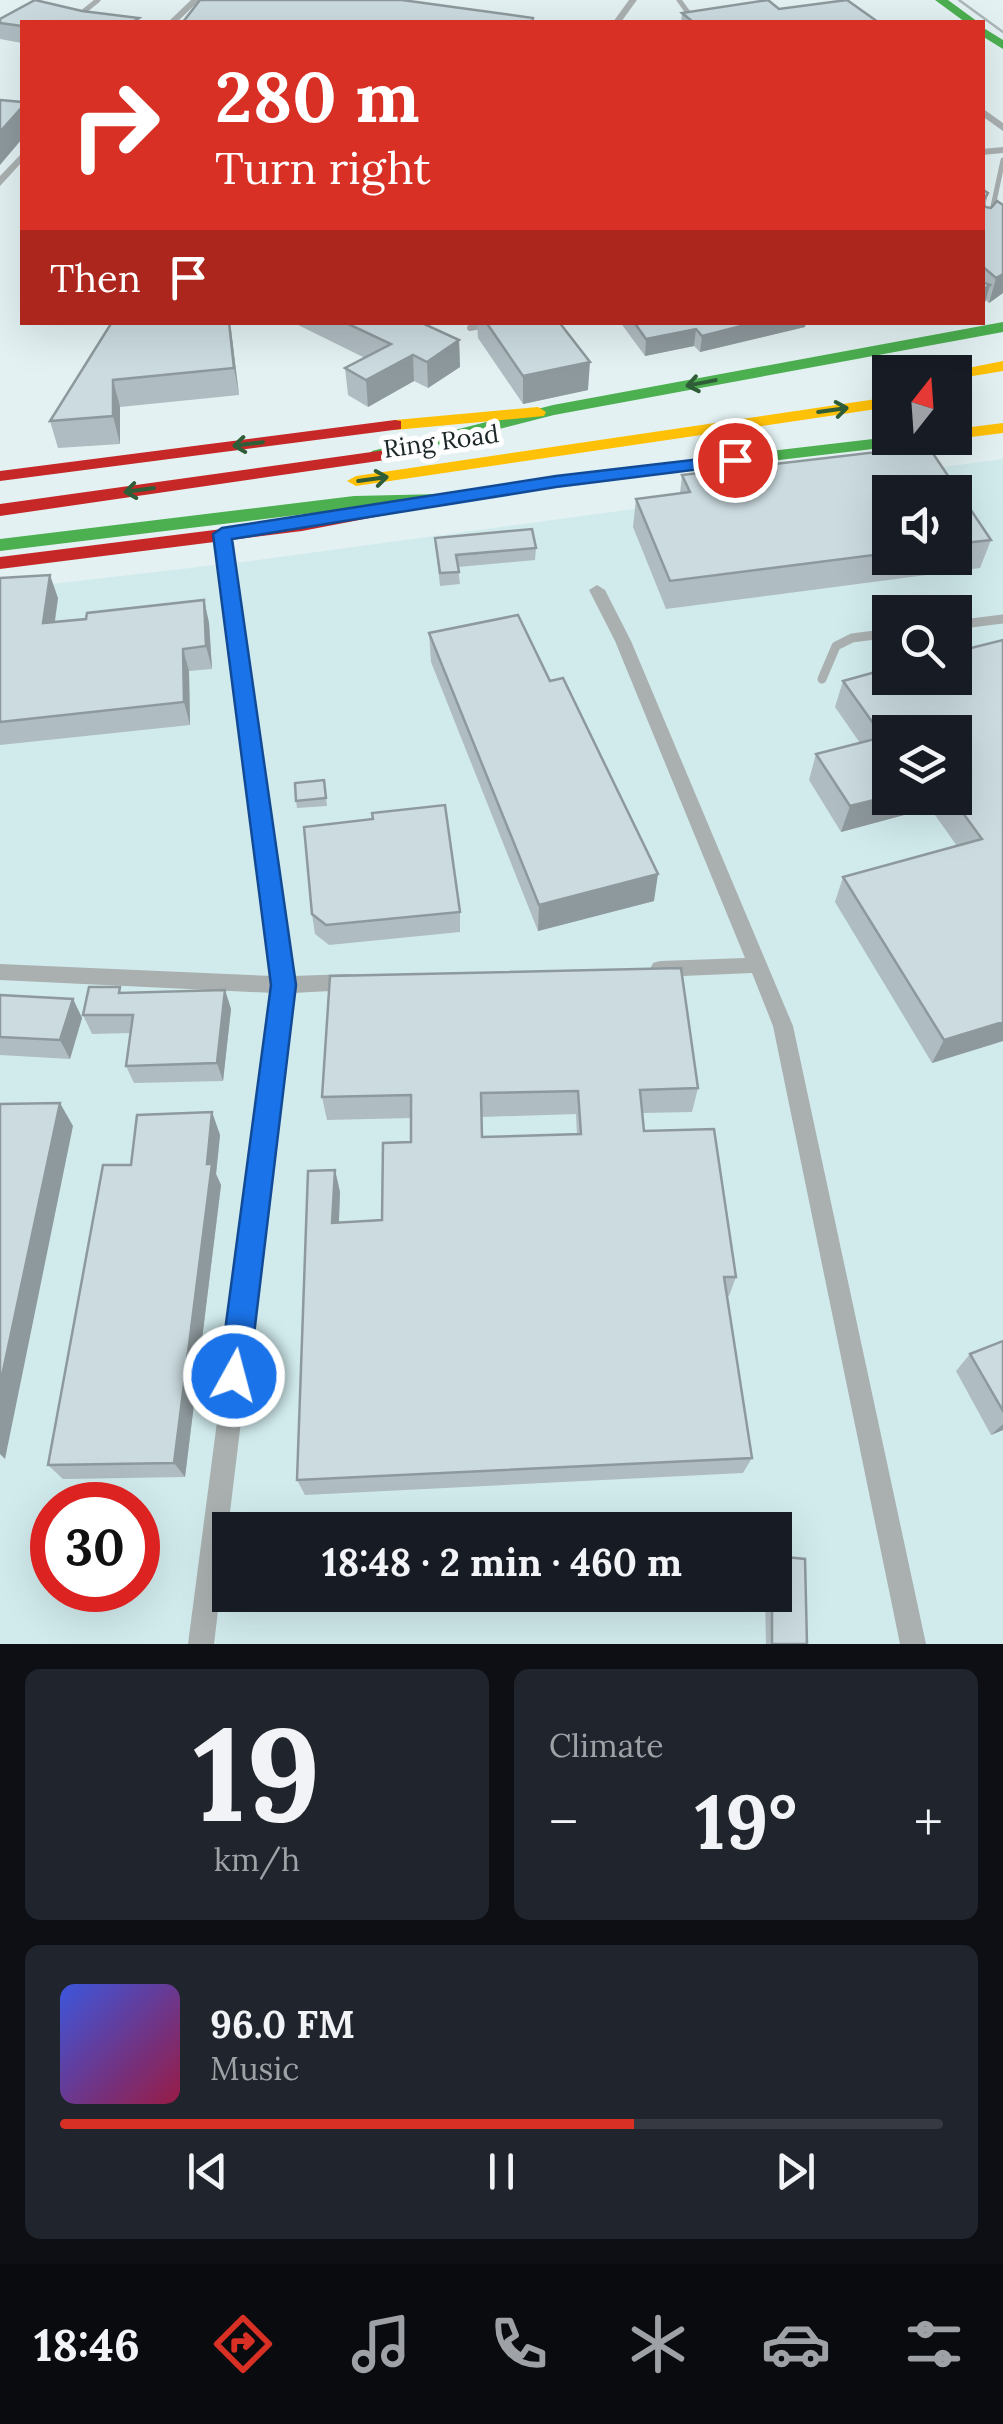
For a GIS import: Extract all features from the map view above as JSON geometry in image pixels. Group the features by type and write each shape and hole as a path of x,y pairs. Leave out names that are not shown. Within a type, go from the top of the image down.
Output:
{"main road":[{"path":"941,0 969,20"},
{"path":"374,456 554,410 1003,326"},
{"path":"972,371 1003,366"},
{"name":"Ring Road","path":"0,510 872,386"},
{"path":"972,391 1003,386"},
{"name":"Ring Road","path":"0,534 872,405"},
{"path":"0,476 388,426 554,410"},
{"path":"972,432 1003,428"},
{"path":"0,562 222,534 556,482 872,444"},
{"path":"0,545 354,502 442,500"}],"street":[{"path":"174,20 196,0"},
{"path":"0,183 20,158"},
{"path":"222,534 284,985 226,1512"},
{"path":"597,590 623,641 784,1026 913,1644"},
{"path":"640,970 759,965"},
{"path":"0,972 284,985 363,982"},
{"path":"201,1644 212,1601"}],"lane":[{"path":"82,20 83,12 98,0"},
{"path":"678,0 689,16 700,20"},
{"path":"985,222 995,208 996,177 1003,160"},
{"path":"470,328 486,325"},
{"path":"972,623 1003,619"},
{"path":"822,679 825,656 832,646 872,636"}],"shaded area":[{"path":"1003,459 1003,1644 0,1644 0,590 250,561 872,477 872,575 972,575 972,475 885,475"}],"building":[{"path":"35,0 139,18 20,20 20,26 0,23 0,19"},
{"path":"200,0 402,0 533,18 532,20 185,20"},
{"path":"768,0 779,9 847,0 875,20 691,20 682,13"},
{"path":"0,100 20,102 20,109 0,132"},
{"path":"997,201 1003,205 1003,274 996,278 985,269 985,207 991,208"},
{"path":"110,325 229,325 234,368 113,380 113,416 50,421"},
{"path":"350,325 426,325 459,340 427,362 413,355 366,380 345,368 391,344"},
{"path":"488,325 561,325 590,362 523,376"},
{"path":"636,325 745,325 702,336 696,329 646,339"},
{"path":"872,453 934,455 947,475 872,475 872,555 670,581 636,499 690,492 682,475"},
{"path":"972,512 991,540 972,542"},
{"path":"532,529 536,548 456,555 459,572 440,573 435,538"},
{"path":"50,575 43,623 86,619 87,613 204,600 206,646 183,649 184,702 0,722 0,578"},
{"path":"518,615 550,681 563,678 658,874 539,905 429,633"},
{"path":"1003,640 1003,1022 944,1040 843,877 982,839 964,815 972,815 972,715 872,715 872,722 843,681 872,673 872,695 972,695 972,648"},
{"path":"872,740 872,800 850,806 816,754"},
{"path":"324,780 326,798 296,801 295,783"},
{"path":"445,805 460,912 326,925 312,914 304,827 373,819 372,813"},
{"path":"681,968 698,1088 640,1090 644,1131 714,1129 736,1277 724,1277 752,1458 297,1480 308,1171 335,1170 332,1223 382,1220 383,1143 411,1142 411,1095 322,1097 330,976","holes":["578,1091 581,1134 482,1137 481,1093"]},
{"path":"89,987 120,987 119,993 225,990 217,1063 126,1066 133,1015 83,1015"},
{"path":"0,995 73,999 60,1040 0,1037"},
{"path":"60,1103 0,1385 0,1104"},
{"path":"212,1112 207,1164 212,1164 174,1463 48,1465 103,1165 131,1165 137,1115"},
{"path":"1003,1341 1003,1411 970,1354"},
{"path":"792,1558 805,1559 807,1644 772,1644 772,1612 792,1612"}],"tram line":[{"path":"959,0 1003,32"}],"traffic: fast":[{"path":"941,0 969,20"},
{"path":"985,32 1003,45"},
{"path":"378,455 553,410 1003,327"},
{"path":"0,545 354,502 442,500 556,481 872,444"}],"traffic: slow":[{"path":"972,371 1003,366"},
{"path":"356,481 872,405"},
{"path":"395,425 538,412"},
{"path":"972,432 1003,428"}],"traffic: jam":[{"path":"0,476 395,425"},
{"path":"0,510 400,453"},
{"path":"0,563 302,525 421,503"}],"route":[{"path":"234,1376 284,985 222,534 556,482 735,460"}]}
